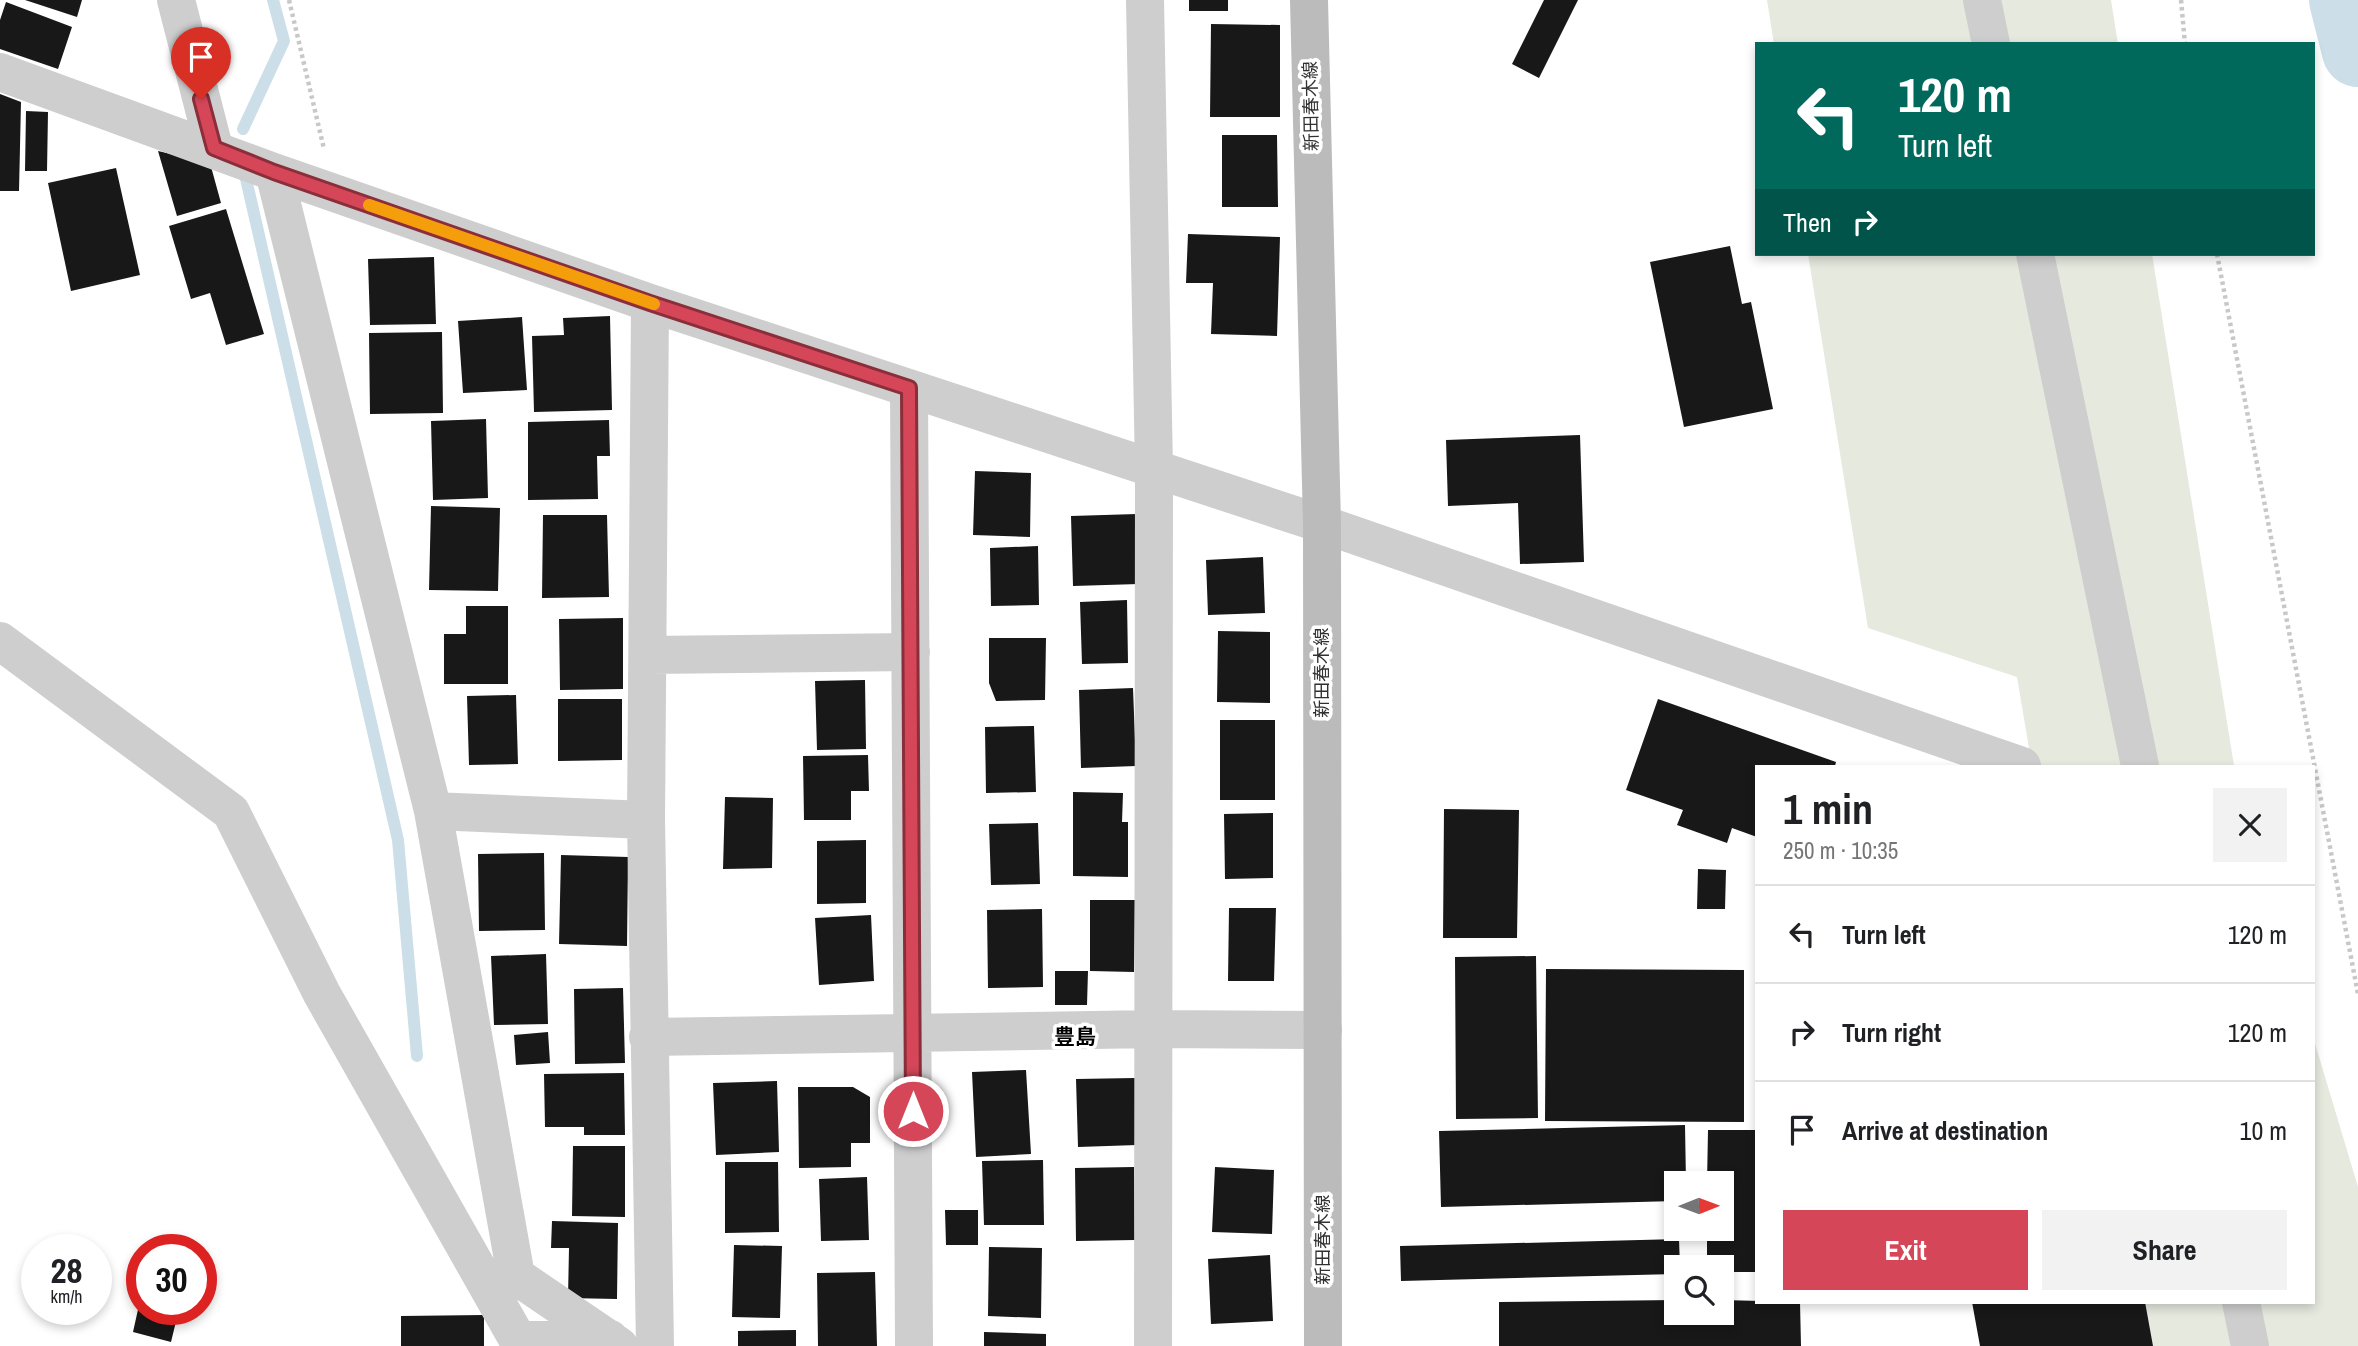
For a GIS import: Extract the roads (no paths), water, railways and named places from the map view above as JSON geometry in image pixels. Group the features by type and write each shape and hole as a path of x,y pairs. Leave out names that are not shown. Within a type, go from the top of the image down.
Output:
{"main road":[{"name":"新田春木線","path":"1309,0 1322,524 1324,1346"}],"street":[{"path":"176,0 214,148"},
{"path":"1145,0 1154,469 1153,1346"},
{"path":"1982,0 1991,42"},
{"path":"0,72 274,172 650,303 1322,524 2019,765"},
{"path":"274,172 433,811 516,1276 615,1342"},
{"path":"2035,256 2140,765"},
{"path":"650,303 646,820 655,1346"},
{"path":"909,388 914,1346"},
{"path":"0,641 230,812 322,994 520,1343 615,1342"},
{"path":"648,655 911,652"},
{"path":"433,811 646,820"},
{"path":"648,1037 1153,1029 1323,1030"},
{"path":"2241,1304 2250,1346"}],"waterway":[{"path":"243,129 284,41 273,0"},
{"path":"2345,0 2358,51"},
{"path":"246,179 398,840 417,1056"}],"district":[{"name":"豊島","path":"1075,1037"}]}
